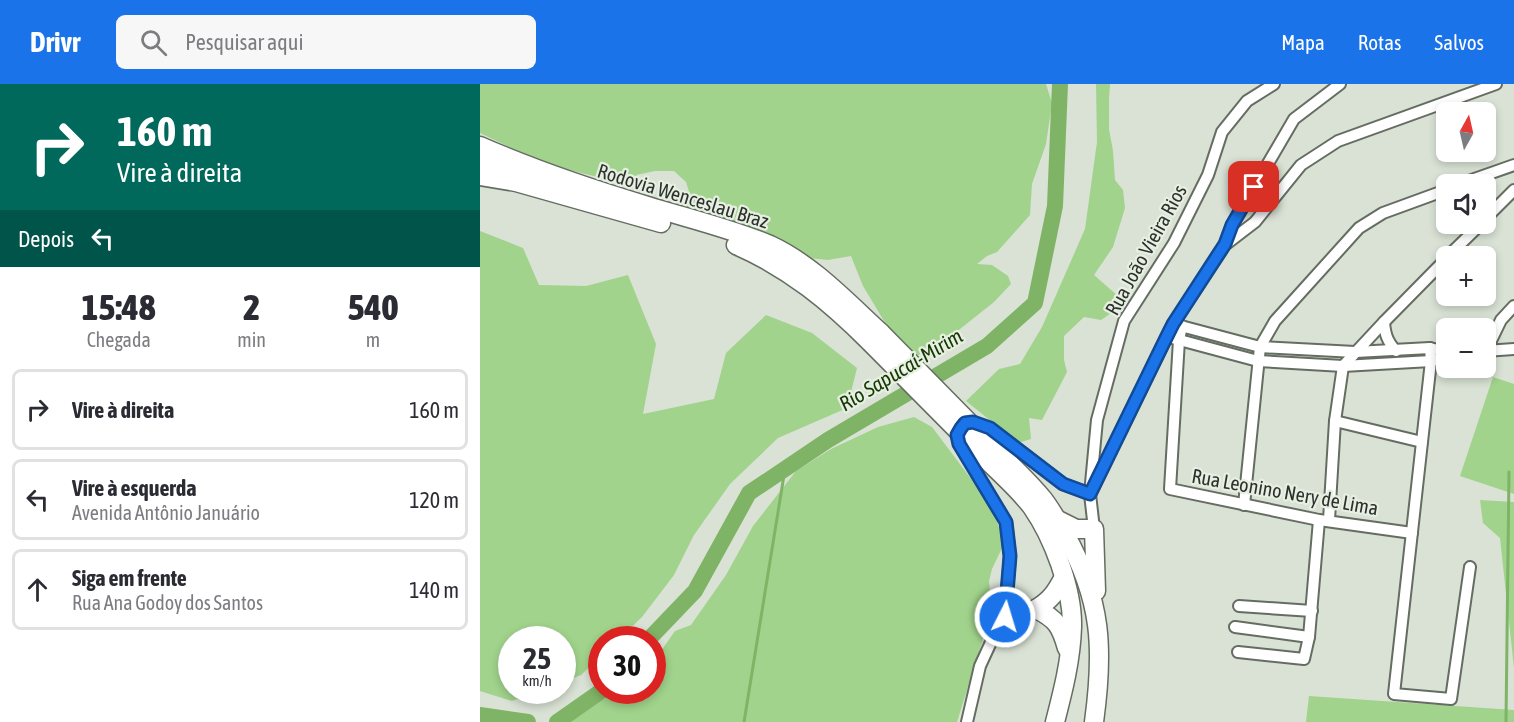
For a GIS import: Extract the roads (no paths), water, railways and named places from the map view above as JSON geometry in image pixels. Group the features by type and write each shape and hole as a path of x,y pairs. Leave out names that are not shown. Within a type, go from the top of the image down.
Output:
{"highway":[{"path":"480,146 530,167 626,200"},
{"name":"Rodovia Wenceslau Braz","path":"480,174 729,242 774,263 875,338"},
{"name":"Rodovia Wenceslau Braz","path":"626,200 771,246 816,275 996,460 1044,500 1082,568 1098,625 1099,688 1094,722"},
{"name":"Rodovia Wenceslau Braz","path":"996,460 1032,508 1046,532 1056,553 1070,600 1072,625 1069,656 1055,722"},
{"path":"1056,519 1076,529 1095,529 1098,625"},
{"path":"1036,609 1048,602 1064,577"},
{"path":"1036,609 1056,622 1062,632 1069,656"}],"main road":[{"name":"Rodovia Wenceslau Braz","path":"480,162 626,200"}],"street":[{"name":"Rua João Vieira Rios","path":"1095,529 1090,494 1097,420 1124,321 1174,243 1208,175 1222,132 1247,101 1274,84"},
{"path":"967,722 980,666 1005,617 1010,556 1006,522 959,444 957,435 961,428 965,423 973,422 990,428 1063,484 1090,494 1167,336 1178,325 1225,244 1232,225 1294,119 1340,84"},
{"path":"1225,244 1255,222 1301,165 1338,141 1496,84"},
{"path":"1488,174 1514,165"},
{"path":"1496,208 1514,190"},
{"path":"1244,505 1260,347 1275,321 1359,228 1383,213 1436,194"},
{"path":"1459,246 1471,234"},
{"path":"1238,652 1304,659 1309,637 1343,366 1436,269"},
{"path":"1496,329 1500,320 1514,306"},
{"path":"1384,322 1385,336 1396,351"},
{"path":"1178,325 1260,347 1355,352 1436,350"},
{"name":"Rua Leonino Nery de Lima","path":"1178,325 1170,489 1324,520 1412,533"},
{"path":"1167,336 1258,361 1343,366 1436,360"},
{"path":"1430,348 1431,361 1394,694 1451,699 1470,567"},
{"path":"1496,350 1514,349"},
{"path":"1335,421 1422,442"},
{"path":"1239,606 1312,611"},
{"path":"1005,617 1025,608 1036,609"},
{"path":"1235,627 1309,637"}],"waterway":[{"name":"Rio Sapucaí-Mirim","path":"661,626 695,591 749,493 828,440 987,346 1035,303 1055,206 1060,84"},
{"path":"744,722 785,469"},
{"path":"1506,722 1509,472"},
{"name":"Rio Sapucaí-Mirim","path":"557,722 588,700"},
{"name":"Rio Sapucaí-Mirim","path":"480,715 528,722"}]}
